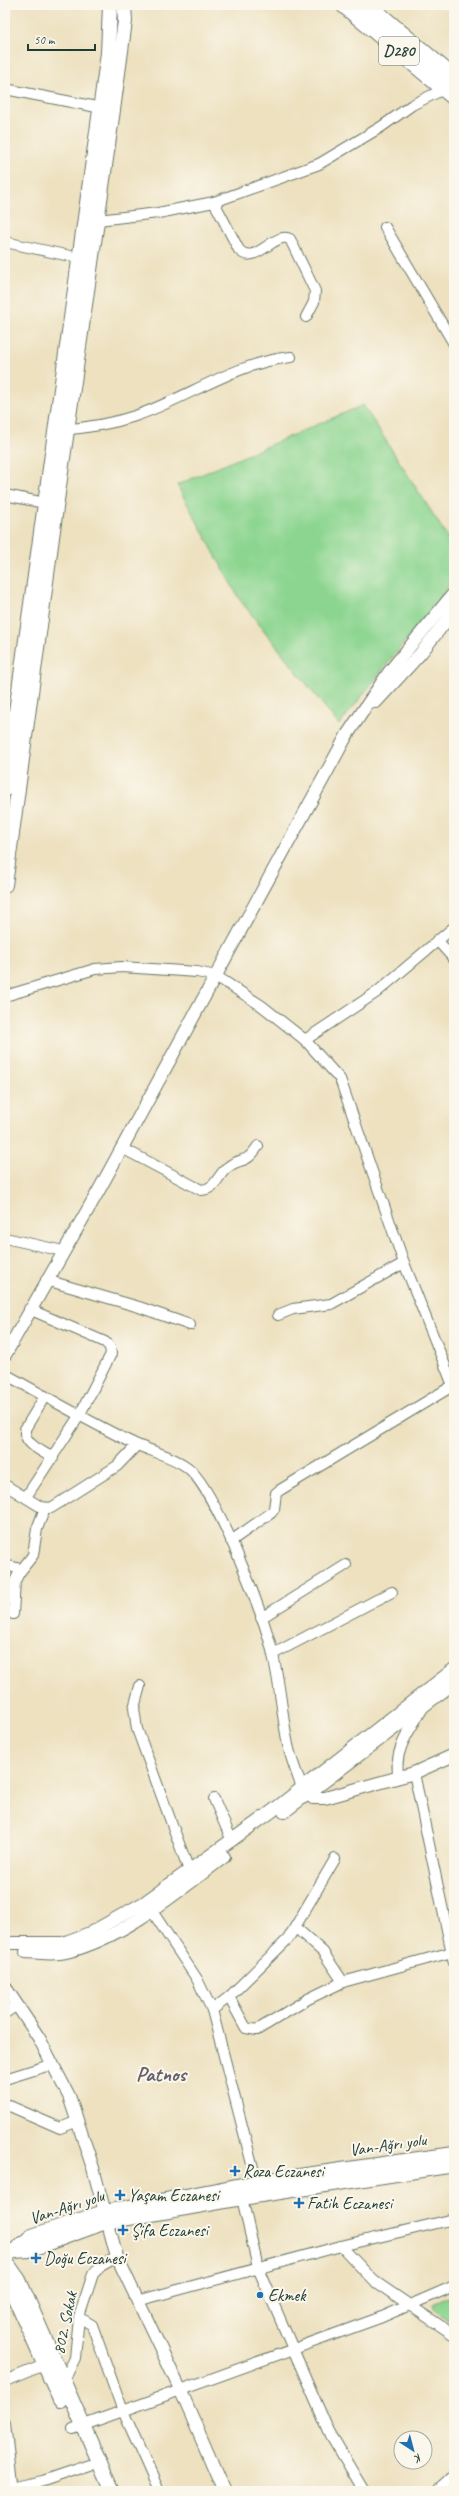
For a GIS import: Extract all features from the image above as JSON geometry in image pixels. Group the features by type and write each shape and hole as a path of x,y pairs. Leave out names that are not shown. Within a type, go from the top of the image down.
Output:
{"highway":[{"name":"D280","path":"344,5 451,88"},
{"name":"D280","path":"368,5 451,88"}],"main road":[{"path":"5,790 79,258 98,107 108,53 110,5"},
{"path":"5,885 57,500 69,430 113,110 124,21 124,5"},
{"name":"Van-Ağrı yolu","path":"9,2259 32,2236 105,2217 454,2154"},
{"path":"105,2217 242,2198 258,2189 454,2165"},
{"path":"9,2259 9,2285 49,2363 78,2427 112,2491"},
{"path":"49,2363 63,2383 90,2465 102,2491"}],"street":[{"path":"98,220 158,213 214,202 319,164 381,127 412,105 451,88"},
{"path":"5,89 113,110"},
{"path":"214,202 243,253 251,254 283,238 290,240 315,291 314,302 306,317"},
{"path":"385,227 454,344"},
{"path":"5,242 79,258"},
{"path":"54,431 100,426 135,416 249,366 270,360 291,357"},
{"path":"5,494 45,503"},
{"path":"5,1355 29,1309 122,1148 347,735 389,672 454,593"},
{"path":"347,735 420,654 454,611"},
{"path":"305,1040 377,992 454,927"},
{"path":"437,940 454,959"},
{"path":"5,996 95,969 122,967 197,972 216,976 262,1006 305,1040 340,1078 404,1263 454,1386 280,1490 276,1493 274,1509 271,1513 231,1541"},
{"path":"122,1148 201,1190 213,1187 227,1168 247,1160 258,1146"},
{"path":"5,1238 63,1251"},
{"path":"278,1316 293,1309 331,1304 404,1263"},
{"path":"46,1280 139,1307 190,1325"},
{"path":"26,1497 53,1458 79,1416 111,1358 110,1347 105,1342 29,1309"},
{"path":"5,1374 79,1416 137,1445 177,1460 189,1468 212,1502 231,1541 261,1618 273,1654 288,1746 305,1791 313,1798 325,1798 399,1778 454,1755"},
{"path":"44,1396 25,1429 25,1435 30,1444 53,1458"},
{"path":"5,1484 45,1508 54,1507 117,1466 137,1445"},
{"path":"13,1614 15,1581 33,1555 37,1529 45,1508"},
{"path":"5,1565 22,1569"},
{"path":"261,1618 346,1565"},
{"path":"273,1654 392,1592"},
{"path":"332,1770 424,1706 453,1677"},
{"path":"5,1950 64,1952 94,1943 148,1906 305,1791 453,1677"},
{"path":"140,1686 134,1708 137,1729 191,1875"},
{"path":"399,1778 396,1765 398,1752 424,1706"},
{"path":"332,1770 343,1793"},
{"path":"414,1773 454,1963"},
{"path":"191,1875 232,1841 305,1791"},
{"path":"214,1799 232,1841"},
{"path":"212,2010 229,1997 288,1939 335,1859"},
{"path":"5,1943 63,1943 90,1933 148,1906"},
{"path":"148,1906 198,1979 212,2010 258,2189"},
{"path":"295,1927 323,1952 343,1982"},
{"path":"229,1997 246,2028 253,2031 343,1982 452,1952"},
{"path":"5,1987 53,2064 78,2121 117,2257 180,2390 224,2491"},
{"path":"5,2013 17,2005"},
{"path":"5,2079 53,2064"},
{"path":"5,2104 60,2128 78,2121"},
{"path":"242,2198 258,2268 329,2432 364,2491"},
{"path":"137,2301 341,2246 454,2219"},
{"path":"341,2246 374,2281 454,2335"},
{"name":"802. Sokak","path":"63,2383 75,2358 79,2317 95,2271 117,2257"},
{"path":"78,2427 294,2349 454,2286"},
{"path":"79,2317 92,2324 123,2411 159,2491"},
{"path":"5,2381 49,2363"},
{"path":"5,2424 12,2489 43,2481 90,2465"},
{"path":"436,2491 454,2475"}],"green space":[{"path":"363,405 454,547 454,579 339,725 240,600 177,485"},
{"path":"454,2294 454,2324 434,2310 432,2304"}],"place":[{"name":"Roza Eczanesi","path":"235,2171"},
{"name":"Yaşam Eczanesi","path":"120,2195"},
{"name":"Fatih Eczanesi","path":"299,2203"},
{"name":"Şifa Eczanesi","path":"123,2230"},
{"name":"Doğu Eczanesi","path":"36,2258"},
{"name":"Ekmek","path":"260,2295"}],"district":[{"name":"Patnos","path":"161,2074"}]}
